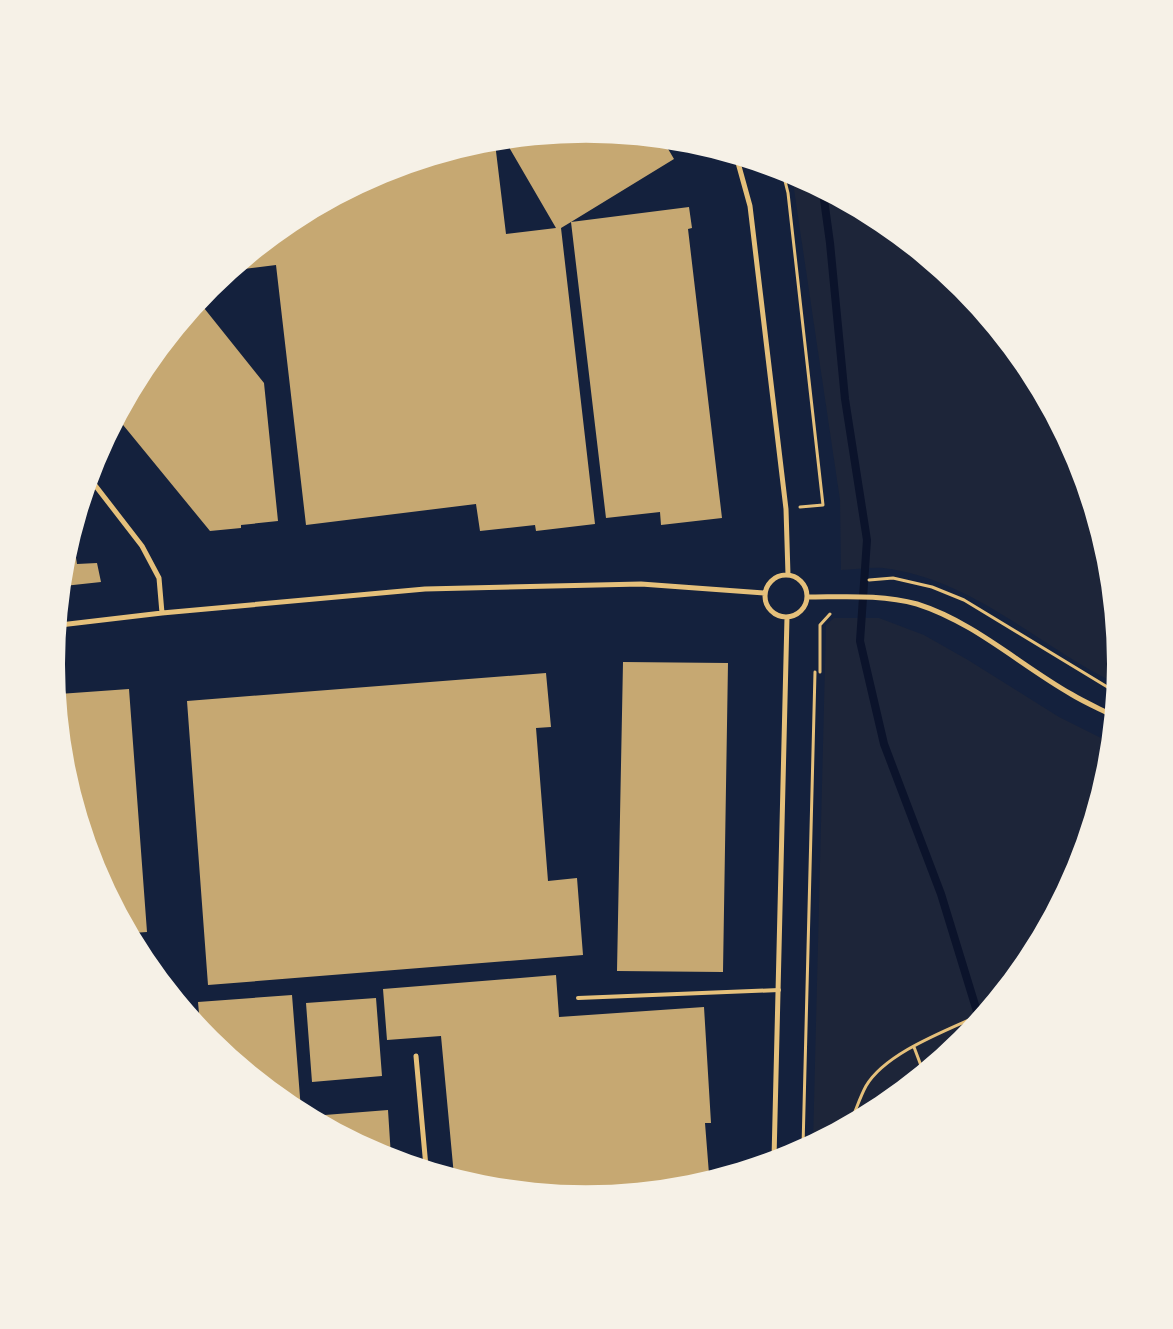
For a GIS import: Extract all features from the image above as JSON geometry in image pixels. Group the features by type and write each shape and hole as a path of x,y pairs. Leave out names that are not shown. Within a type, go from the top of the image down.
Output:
{"street":[{"path":"739,166 750,206 786,508 788,575"},
{"path":"97,487 142,546 160,578 162,613"},
{"path":"788,575 802,582 807,597 801,611 787,617 779,616 770,610 766,602 766,592 772,580 788,575"},
{"path":"67,624 162,613 425,589 641,584 766,592"},
{"path":"807,597 875,598 916,604 947,617 992,642 1071,694 1106,712"},
{"path":"774,1150 787,617"},
{"path":"416,1056 425,1160"}],"lane":[{"path":"578,998 778,990"}],"path":[{"path":"785,183 823,504 800,507"},
{"path":"820,672 820,625 828,614 837,614"},
{"path":"803,1138 815,672"},
{"path":"855,1111 866,1086 882,1067 914,1047 966,1022"},
{"path":"914,1047 921,1065"}],"shaded area":[{"path":"794,186 847,213 876,231 930,272 979,321 1020,375 1054,434 1068,465 1090,530 1104,596 1107,630 1108,679 1058,651 1004,615 946,585 916,575 883,568 841,570 840,500"},
{"path":"834,618 879,618 924,635 1059,717 1103,739 1090,799 1068,864 1038,925 1000,982 979,1008 930,1057 876,1098 813,1134 826,625"}],"building":[{"path":"552,144 621,144 668,149 674,159 561,228 595,524 536,531 535,525 480,531 476,504 306,525 276,265 247,268 297,231 356,197 419,171 452,161 496,151 506,234 556,228 510,148"},
{"path":"689,207 692,228 688,229 722,518 661,525 660,512 606,518 571,222"},
{"path":"205,309 264,383 278,521 241,525 241,528 210,531 124,426 153,375 173,347"},
{"path":"76,558 77,564 97,563 101,582 71,585"},
{"path":"623,662 728,663 723,972 617,971"},
{"path":"546,673 551,727 536,728 548,881 577,878 583,955 208,985 187,701"},
{"path":"129,689 147,932 140,932 135,925 105,864 93,832 75,766 69,733 66,694"},
{"path":"556,975 559,1017 704,1007 711,1123 705,1123 709,1171 655,1182 586,1186 518,1182 453,1168 441,1036 387,1040 383,989"},
{"path":"292,995 300,1100 243,1057 199,1013 198,1002"},
{"path":"376,998 382,1076 312,1082 306,1003"},
{"path":"388,1110 390,1147 356,1132 324,1115"}],"waterway":[{"path":"824,201 845,399 867,540 860,641 884,744 941,894 977,1010"}]}
